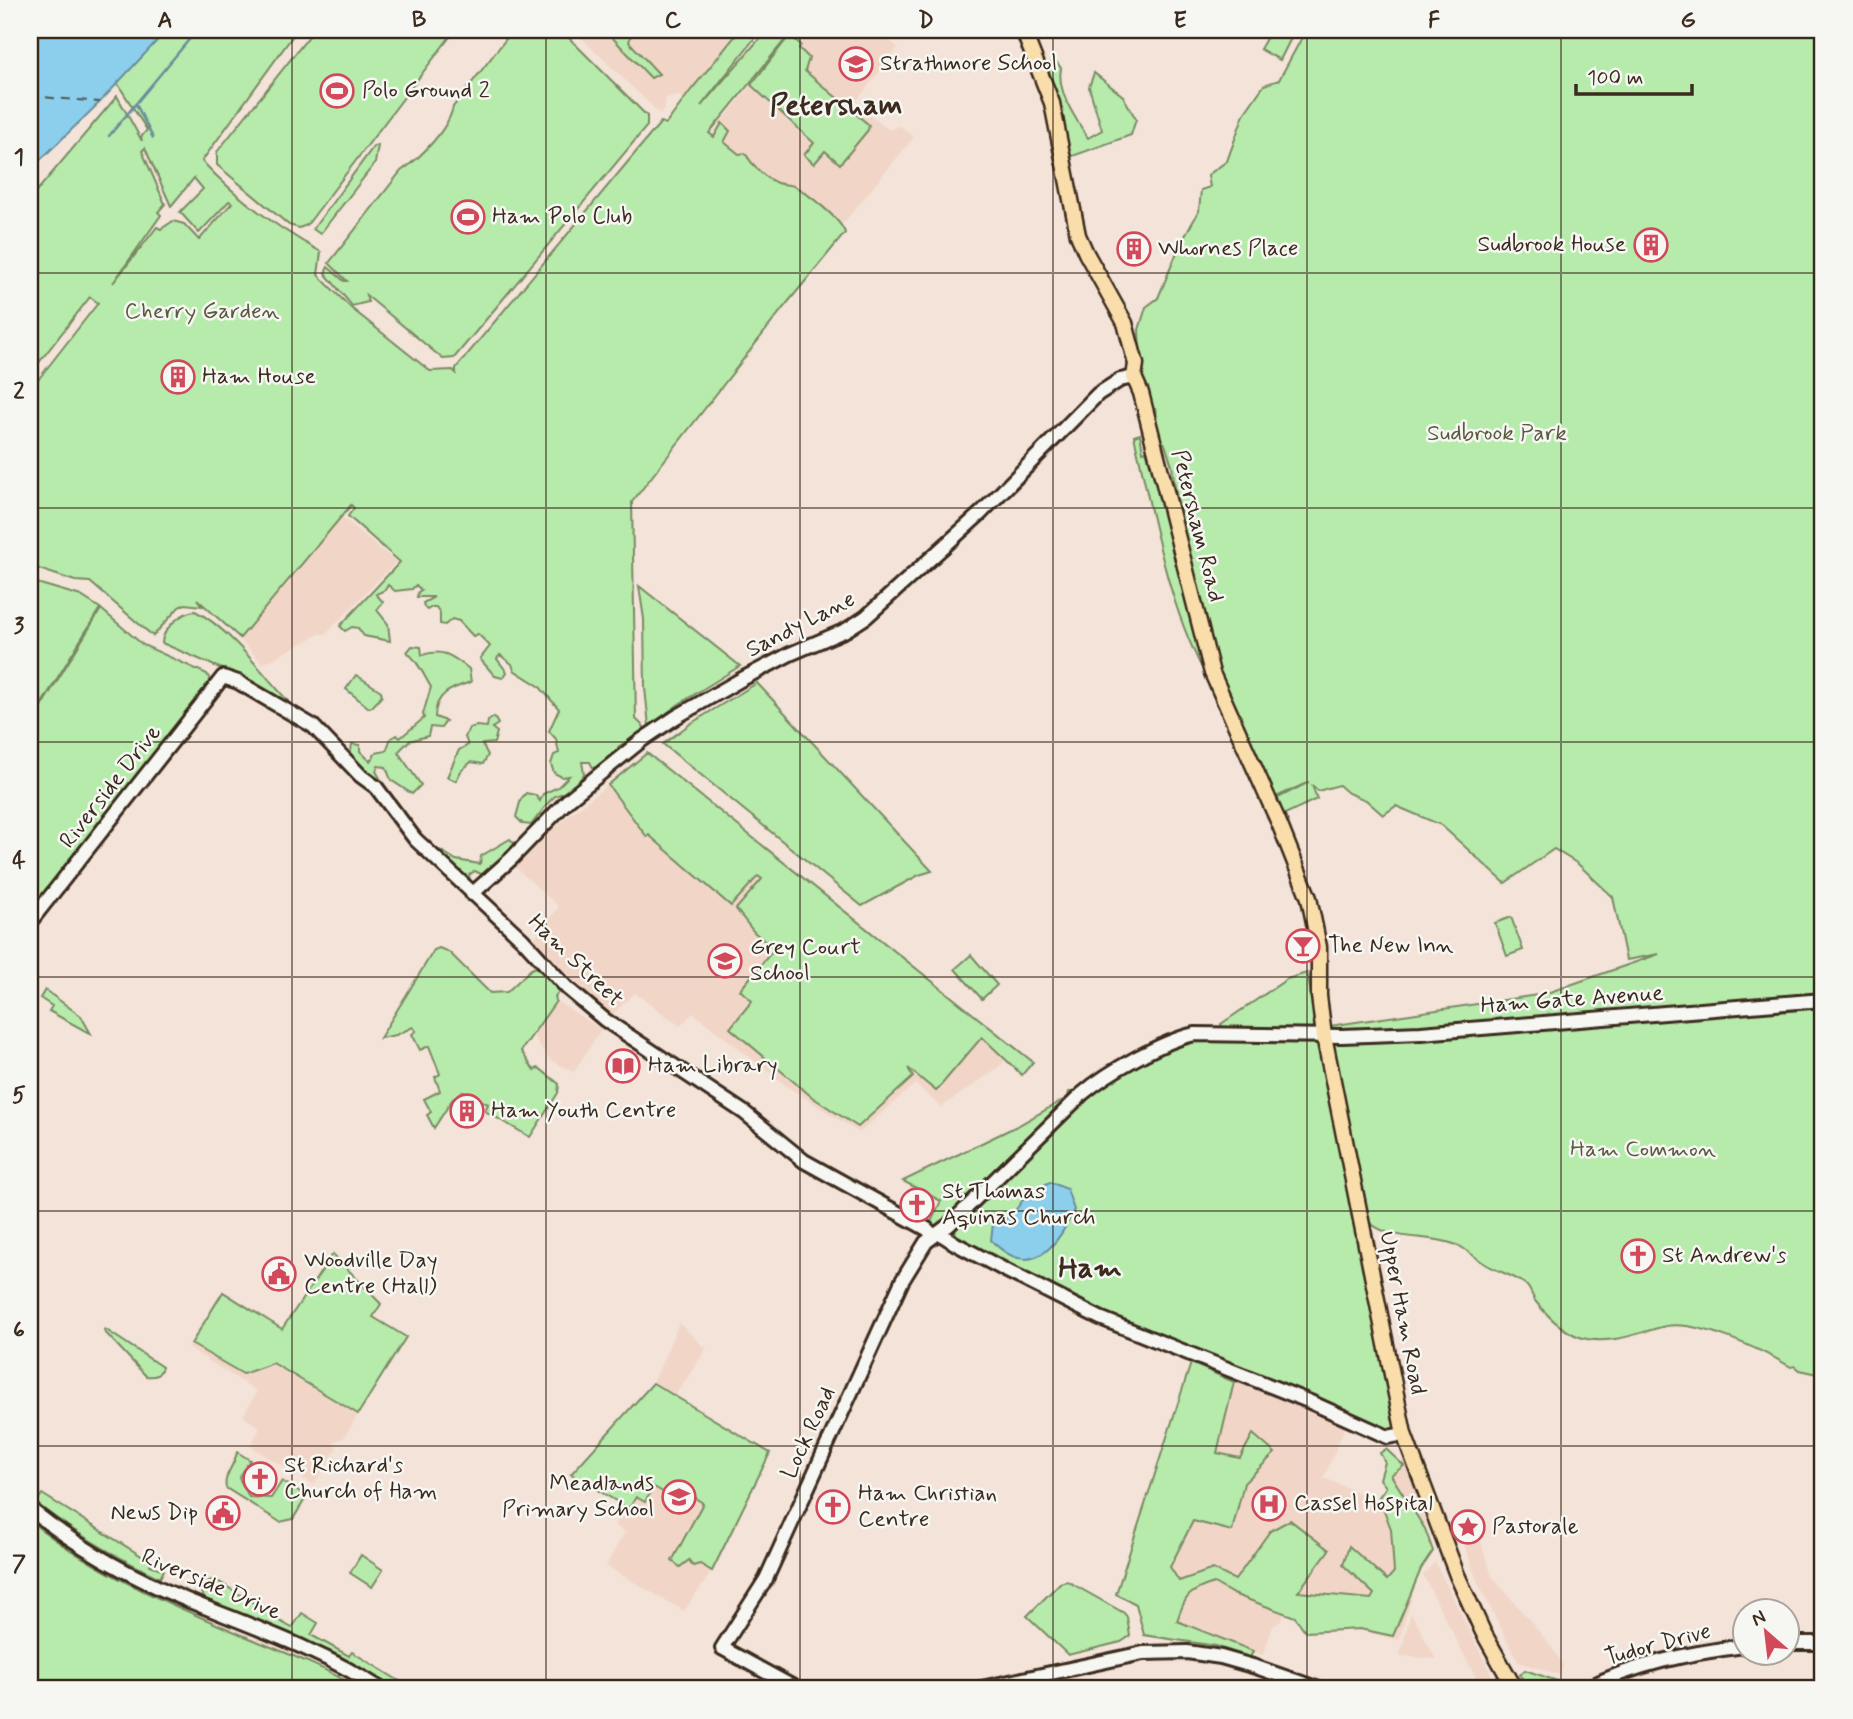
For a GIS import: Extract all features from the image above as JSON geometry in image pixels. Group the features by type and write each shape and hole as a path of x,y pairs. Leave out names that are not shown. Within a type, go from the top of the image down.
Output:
{"main road":[{"name":"Petersham Road","path":"1023,30 1052,103 1078,235 1127,327 1136,364 1134,377 1144,403 1212,673 1279,823 1309,898 1319,947 1319,996 1324,1036"},
{"name":"Upper Ham Road","path":"1324,1036 1404,1434 1443,1542 1464,1591 1515,1689"}],"street":[{"name":"Sandy Lane","path":"472,894 511,859 569,799 642,740 743,678 790,653 846,630 866,617 981,513 1098,394 1120,380 1134,377"},
{"name":"Ham Street","path":"223,677 238,682 313,726 360,776 376,787 404,827 523,940 567,988 605,1020 745,1113 804,1161 936,1234"},
{"name":"Riverside Drive","path":"30,922 223,677"},
{"name":"Ham Gate Avenue","path":"1324,1036 1448,1031 1823,1000"},
{"path":"1324,1036 1203,1034 1163,1045 1100,1080 1082,1094 953,1221 936,1234 1100,1318 1308,1401 1388,1437 1404,1434"},
{"name":"Lock Road","path":"797,1689 722,1648 766,1579 902,1281 923,1245 936,1234"},
{"name":"Riverside Drive","path":"30,1509 77,1542 131,1574 319,1654 382,1689"},
{"path":"1800,1643 1823,1643"},
{"name":"Tudor Drive","path":"1585,1689 1633,1668 1730,1649"},
{"path":"977,1689 1143,1653 1187,1651 1256,1667 1319,1689"}],"shaded area":[{"path":"573,30 738,30 683,99 678,95 668,97 665,100 665,109 660,114"},
{"path":"794,30 897,30 889,40 898,48 854,104 889,130 901,127 914,137 843,224 797,188 772,188 711,135"},
{"path":"340,515 396,562 326,634 319,634 263,664 238,638"},
{"name":"Grey Court School","path":"650,758 1010,1054 997,1069 941,1107 915,1084 859,1133 788,1087 693,1013 680,1026 635,993 612,1015 530,943 559,907 514,866 565,818 608,785 613,789"},
{"path":"556,1001 601,1029 574,1072 550,1060 533,1036"},
{"path":"333,1254 381,1304 373,1317 406,1337 343,1439 334,1444 337,1448 314,1485 250,1446 260,1428 243,1416 257,1391 188,1348 223,1292 282,1329"},
{"name":"Meadlands Primary School","path":"679,1323 706,1349 675,1396 770,1453 717,1564 684,1611 606,1566 625,1532 615,1525 626,1507 571,1474 653,1383"},
{"name":"Cassel Hospital","path":"1191,1363 1346,1424 1324,1478 1378,1501 1407,1506 1390,1476 1405,1458 1414,1477 1428,1533 1429,1539 1426,1541 1430,1553 1419,1573 1399,1640 1285,1612 1281,1621 1273,1626 1263,1655 1147,1610 1116,1594"},
{"path":"1473,1519 1492,1576 1547,1641 1563,1665 1560,1675 1518,1662 1477,1581 1460,1533 1460,1523"},
{"path":"1435,1562 1500,1689 1445,1689 1446,1682 1479,1684 1423,1575"},
{"path":"1411,1613 1436,1659 1400,1654"}],"green space":[{"name":"Cherry Garden","path":"163,30 297,30 202,161 258,211 321,252 318,275 351,308 430,371 453,370 456,373 456,368 661,122 666,124 740,30 761,30 701,106 767,30 793,30 709,133 714,137 722,123 730,131 724,142 739,154 745,153 768,178 777,183 794,186 815,200 831,214 845,233 632,502 636,719 646,729 618,747 619,753 600,767 593,768 590,762 582,762 584,774 573,789 555,796 531,825 523,824 516,817 521,799 526,793 535,795 540,801 543,794 558,787 569,776 562,777 554,773 551,764 554,755 559,753 556,739 549,731 559,709 539,686 514,670 512,664 500,655 497,659 507,672 503,678 495,676 480,659 490,646 478,634 473,636 459,621 452,619 445,625 440,624 440,613 436,607 427,610 423,603 434,597 417,597 421,590 416,585 412,589 395,591 388,585 385,590 376,594 383,602 377,610 388,624 390,641 364,636 358,628 352,627 345,631 340,626 400,562 348,516 354,508 351,505 240,638 197,599 202,606 185,604 179,607 153,636 90,582 75,581 30,566 30,390 98,303 90,297 30,374 30,199 117,96 142,141 141,137 147,130 116,81","holes":["145,148 171,206 194,178 203,189 180,212 199,233 229,201 232,203 199,240 184,224 173,221 161,229 157,227 113,283 161,215 158,212 165,204 142,151"]},
{"name":"Polo Ground 2","path":"314,30 455,30 307,225 299,228 289,225 217,165 217,152"},
{"name":"Ham Polo Club","path":"513,30 561,30 647,116 647,126 454,358 443,359 366,295 368,302 352,306 325,273 328,267 347,281 329,263 401,171 439,134 453,107"},
{"path":"605,30 644,30 641,34 631,35 629,42 659,74 651,78"},
{"path":"1271,30 1295,30 1280,60 1260,49"},
{"name":"Sudbrook Park","path":"1306,30 1823,30 1823,1375 1791,1367 1747,1345 1695,1327 1666,1326 1608,1340 1580,1337 1566,1330 1547,1314 1525,1284 1487,1265 1461,1247 1438,1240 1389,1233 1369,1222 1329,1026 1544,994 1659,954 1626,960 1613,897 1578,864 1554,849 1505,883 1441,825 1396,806 1383,815 1366,800 1348,793 1339,785 1318,791 1312,785 1317,799 1283,815 1276,799 1309,782 1274,798 1213,658 1179,517 1172,466 1154,423 1157,416 1155,409 1151,410 1141,377 1139,330 1146,307 1158,298 1180,245 1199,211 1201,190 1210,187 1208,175 1227,161 1244,114 1264,85 1279,80"},
{"path":"790,35 801,45 799,48 809,58 805,71 869,125 868,130 840,164 825,151 814,164 804,155 814,143 751,85"},
{"path":"1055,60 1061,68 1064,95 1088,138 1102,130 1089,87 1094,73 1123,96 1136,119 1131,135 1070,157 1061,106 1047,66"},
{"path":"378,145 375,163 320,234 313,229 374,146"},
{"path":"1140,434 1143,452 1146,451 1161,499 1210,683 1183,624 1163,562 1134,436"},
{"path":"30,581 81,596 100,608 30,723"},
{"path":"639,586 740,666 649,726 645,688 644,619"},
{"path":"101,609 143,645 207,674 212,684 30,912 30,725"},
{"path":"195,611 220,628 244,652 288,701 285,705 252,682 162,643 173,622"},
{"path":"412,646 421,647 422,655 436,652 452,657 469,669 471,682 451,689 441,697 435,717 446,721 441,728 430,727 428,736 409,741 398,752 421,785 412,794 391,780 386,767 378,766 376,771 381,780 373,782 350,758 352,744 360,745 360,751 370,761 376,753 386,751 391,738 397,735 400,738 424,718 431,687 407,652"},
{"path":"356,675 381,691 382,696 372,707 369,708 346,689"},
{"path":"757,683 932,871 919,875 862,906 663,744"},
{"path":"494,717 498,724 492,728 497,732 494,743 482,744 488,755 483,764 471,762 461,771 456,781 447,777 459,750 468,745 465,737 469,728 487,727 488,721"},
{"path":"647,753 1033,1062 1022,1075 982,1037 936,1091 908,1068 913,1077 858,1127 812,1097 730,1028 752,1001 740,990 774,949 754,932 736,909 762,879 758,876 731,906 649,835 647,837 608,785"},
{"path":"510,839 515,844 487,877 475,871 469,875 471,886 432,853 440,850 456,860 480,864 481,856"},
{"path":"1511,917 1523,950 1507,956 1495,923"},
{"path":"439,948 449,952 490,993 507,992 536,967 560,991 521,1051 534,1070 539,1068 559,1084 558,1093 530,1137 485,1111 488,1104 463,1091 452,1100 434,1128 427,1115 431,1112 424,1099 440,1091 435,1077 440,1074 429,1046 420,1050 412,1034 416,1031 413,1027 396,1035 380,1038 434,950"},
{"path":"971,955 997,985 982,999 955,969"},
{"path":"1307,973 1315,1014 1314,1027 1308,1030 1224,1030 1221,1024 1287,979"},
{"path":"45,990 81,1016 91,1034 49,1011 52,1006 40,998"},
{"path":"1215,1038 1319,1041 1375,1307 1384,1377 1396,1427 1393,1431 1083,1305 956,1239 955,1226 1102,1084 1188,1040"},
{"path":"1069,1092 1077,1092 961,1209 936,1229 930,1224 941,1201 903,1181 1019,1125 1068,1097"},
{"path":"333,1254 381,1304 373,1317 406,1337 358,1414 273,1363 243,1374 191,1344 223,1292 282,1329"},
{"path":"105,1329 162,1367 158,1374 146,1376"},
{"path":"1191,1363 1234,1382 1217,1453 1240,1458 1253,1434 1275,1453 1244,1483 1232,1531 1193,1521 1170,1567 1179,1581 1213,1569 1235,1580 1270,1531 1290,1520 1329,1550 1298,1592 1371,1599 1374,1594 1343,1565 1349,1546 1387,1580 1394,1572 1391,1529 1379,1497 1386,1487 1380,1479 1385,1462 1380,1453 1386,1449 1404,1466 1391,1475 1425,1529 1433,1551 1421,1569 1393,1636 1360,1629 1306,1632 1295,1617 1233,1594 1214,1583 1189,1596 1177,1621 1253,1651 1250,1658 1216,1646 1144,1635 1136,1604 1116,1594"},
{"name":"Meadlands Primary School","path":"653,1383 770,1453 712,1571 700,1564 693,1566 689,1560 680,1567 672,1561 703,1503 675,1486 668,1495 654,1487 645,1502 636,1497 630,1507 626,1507 571,1474"},
{"path":"237,1452 250,1460 239,1478 249,1497 271,1498 282,1481 307,1496 293,1519 280,1522 226,1488 226,1479"},
{"path":"42,1494 151,1562 150,1565 164,1570 160,1578 96,1544 50,1514 36,1503"},
{"path":"30,1521 81,1557 134,1586 190,1613 318,1667 358,1689 30,1689"},
{"path":"361,1555 383,1570 372,1587 350,1573"},
{"path":"212,1580 292,1628 302,1613 318,1623 311,1635 349,1656 352,1652 406,1685 408,1683 418,1689 393,1689 340,1656 205,1599 201,1592 206,1583"},
{"path":"1067,1581 1124,1613 1130,1636 1121,1642 1068,1655 1027,1616 1060,1583"},
{"path":"1525,1670 1563,1683 1565,1689 1529,1689 1520,1675"}],"water":[{"path":"30,30 167,30 100,102 30,170"},
{"path":"1050,1182 1067,1189 1074,1210 1059,1237 1050,1248 1029,1259 1017,1258 1005,1252 991,1240 993,1224 1011,1216 1029,1192"}],"waterway":[{"path":"109,136 197,30"},
{"path":"136,104 153,138"}],"ferry route":[{"path":"30,96 100,102"}],"place":[{"name":"Strathmore School","path":"856,64"},
{"name":"Polo Ground 2","path":"337,91"},
{"name":"Ham Polo Club","path":"468,217"},
{"name":"Sudbrook House","path":"1651,245"},
{"name":"Whornes Place","path":"1134,249"},
{"name":"Ham House","path":"178,377"},
{"name":"The New Inn","path":"1303,946"},
{"name":"Grey Court School","path":"725,961"},
{"name":"Ham Library","path":"623,1066"},
{"name":"Ham Youth Centre","path":"467,1111"},
{"name":"St Thomas Aquinas Church","path":"917,1205"},
{"name":"St Andrew's","path":"1638,1256"},
{"name":"Woodville Day Centre (Hall)","path":"279,1274"},
{"name":"St Richard's Church of Ham","path":"260,1479"},
{"name":"Meadlands Primary School","path":"679,1497"},
{"name":"Cassel Hospital","path":"1269,1504"},
{"name":"Ham Christian Centre","path":"833,1507"},
{"name":"News Dip","path":"223,1513"},
{"name":"Pastorale","path":"1468,1527"}],"district":[{"name":"Petersham","path":"836,105"},
{"name":"Ham","path":"1090,1268"}],"park label":[{"name":"Ham Common","path":"1643,1150"}]}
